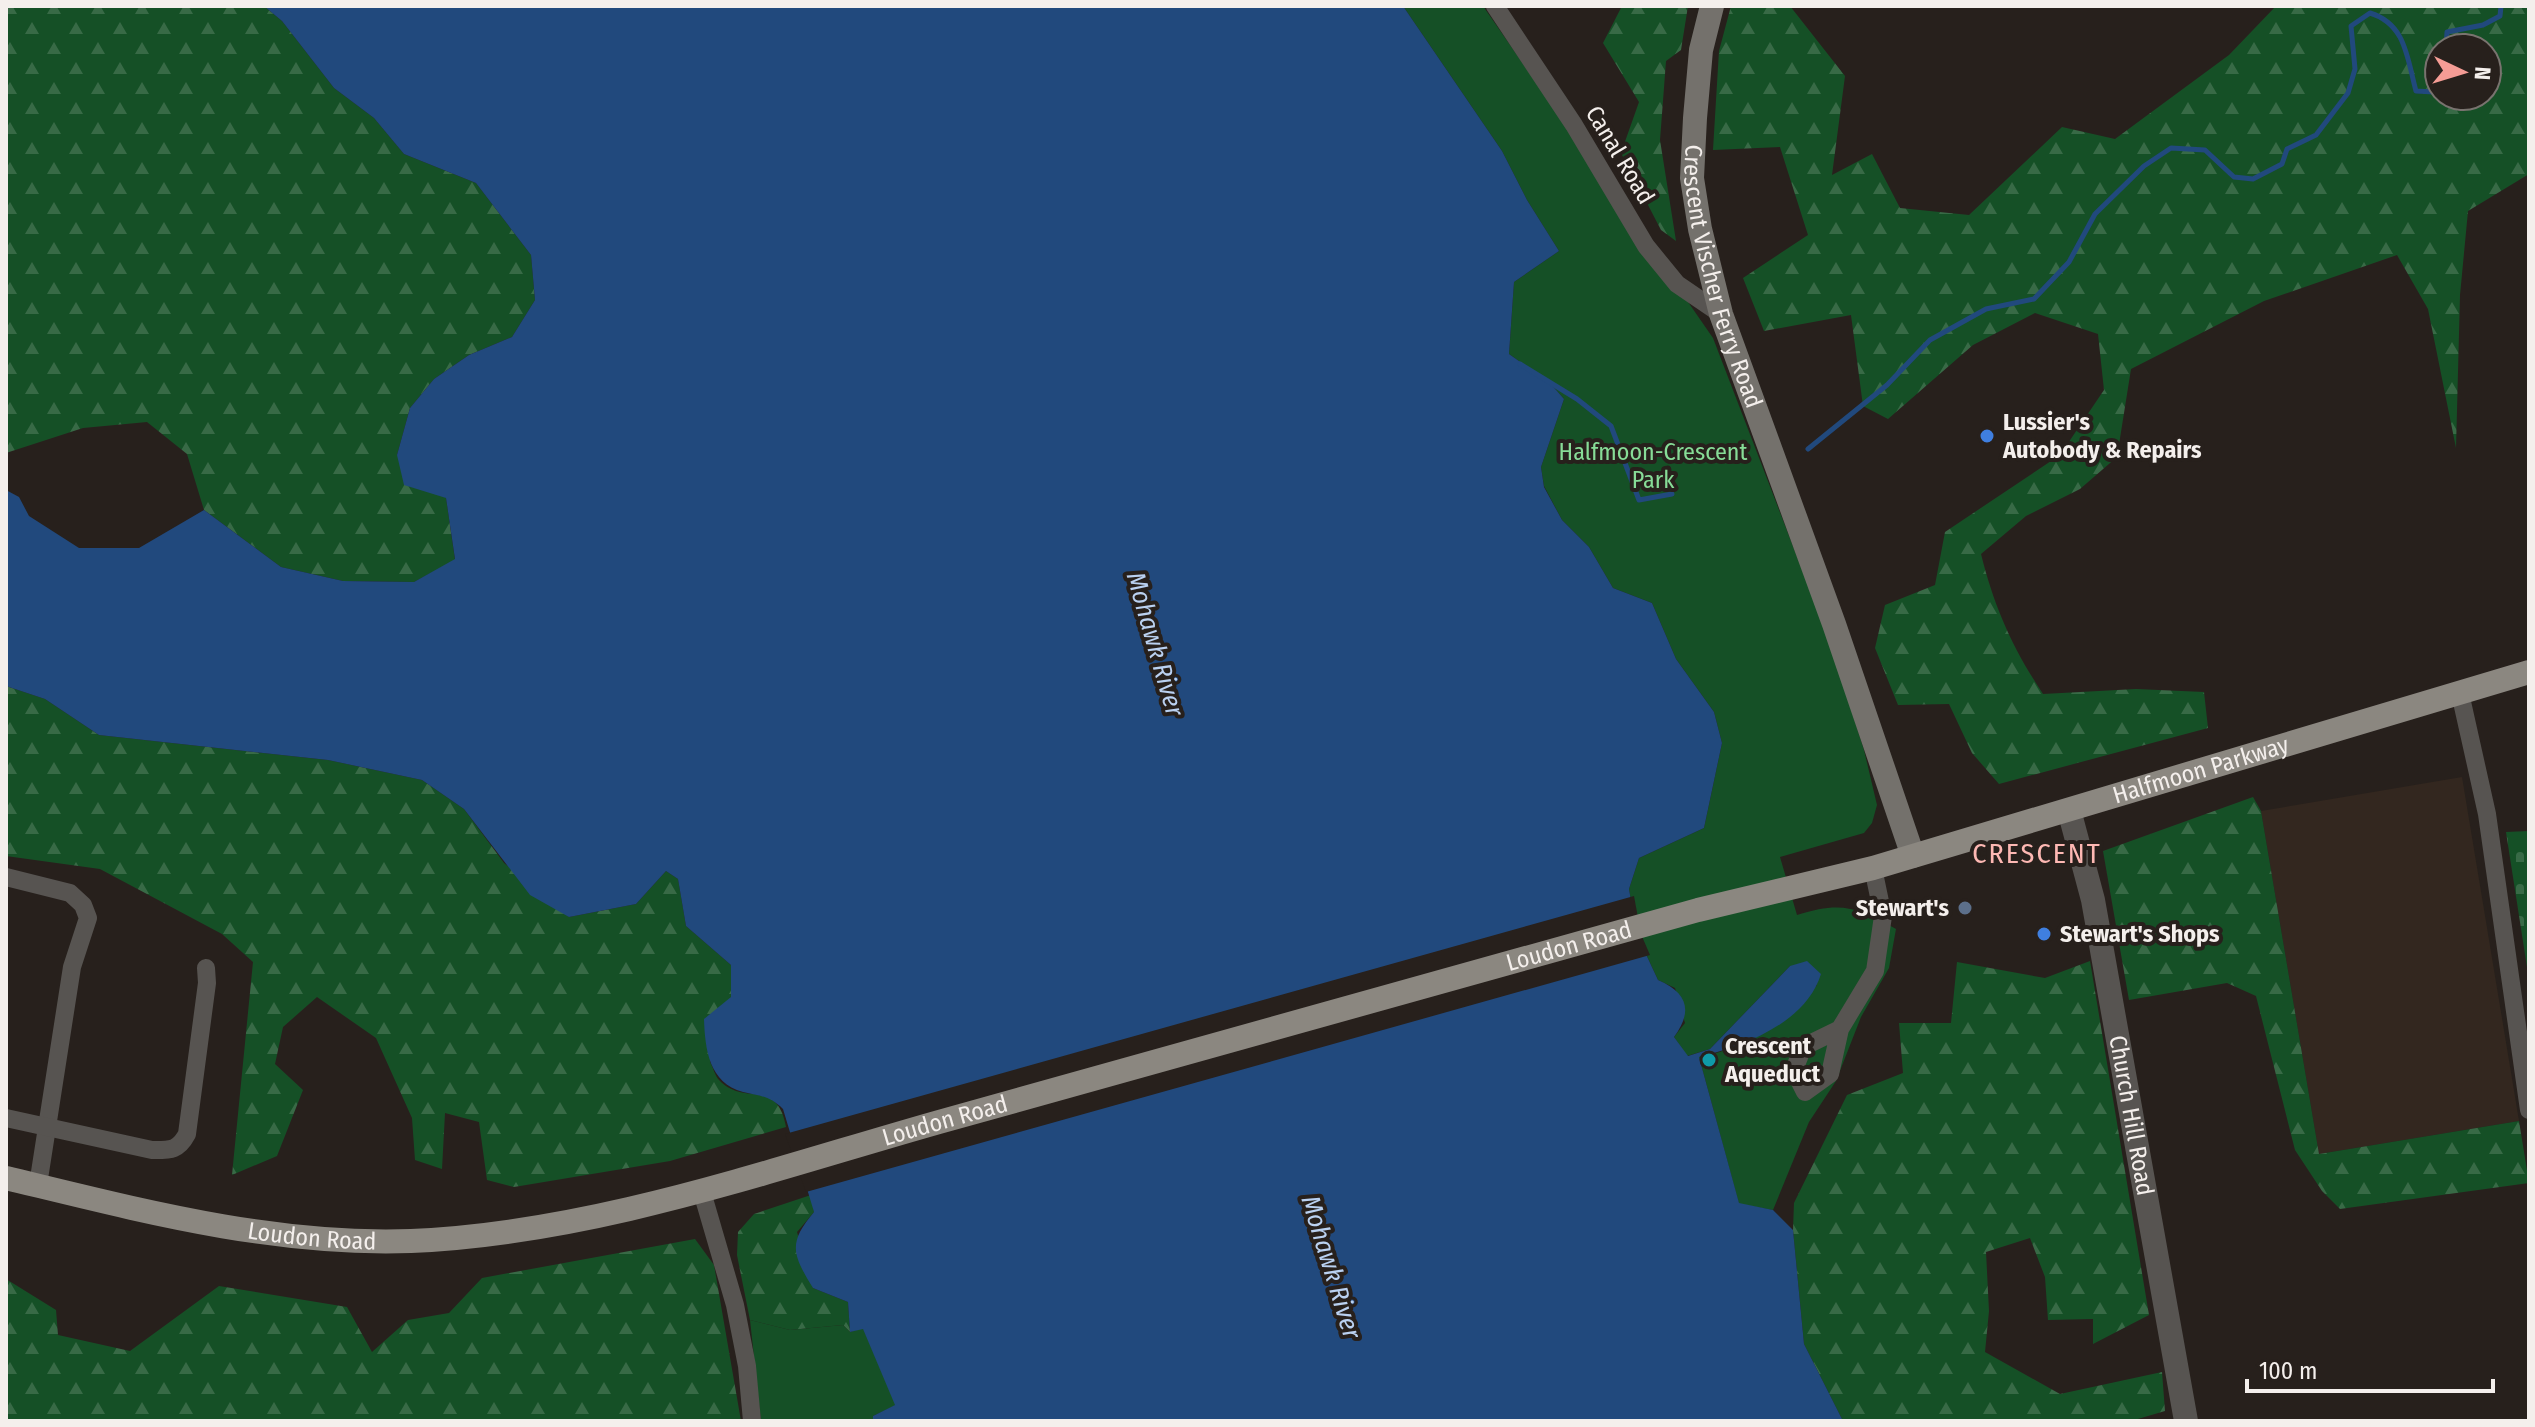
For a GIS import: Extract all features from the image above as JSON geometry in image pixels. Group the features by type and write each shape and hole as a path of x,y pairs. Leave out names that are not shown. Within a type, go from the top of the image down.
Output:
{"main road":[{"name":"Crescent Vischer Ferry Road","path":"1712,6 1701,50 1692,178 1700,229 1721,314 1834,624 1913,856"},
{"name":"Halfmoon Parkway","path":"1873,868 2529,672"},
{"name":"Loudon Road","path":"6,1178 233,1229 289,1236 408,1241 511,1230 632,1209 702,1192 1698,910 1873,868"}],"street":[{"name":"Canal Road","path":"1495,6 1574,125 1646,246 1677,284 1721,314"},
{"path":"2460,693 2487,814 2529,1110"},
{"name":"Church Hill Road","path":"2069,810 2093,900 2186,1421"},
{"path":"1840,1029 1875,971 1883,916 1873,868"},
{"path":"6,877 70,893 83,905 88,918 72,967 38,1185"},
{"path":"6,1118 152,1150 173,1150 181,1145 187,1134 207,983 206,968"},
{"path":"702,1192 735,1305 747,1366 752,1421"}],"shaded area":[{"path":"2462,777 2519,1121 2319,1154 2261,811"}],"green space":[{"path":"6,6 264,6 282,21 334,88 374,118 404,154 476,183 531,255 535,300 512,337 469,355 434,379 410,408 397,455 446,498 455,560 414,582 343,581 281,567 204,510 187,454 147,422 83,428 6,453"},
{"name":"Halfmoon-Crescent Park","path":"1403,6 1483,6 1713,338 1829,640 1864,750 1877,805 1872,823 1864,833 1780,857 1797,915 1826,908 1848,908 1896,929 1889,968 1861,1017 1836,1081 1809,1122 1773,1210 1739,1204 1699,1057 1733,1047 1765,1032 1793,1010 1817,985 1790,966 1710,1049 1687,1056 1674,1037 1685,1023 1675,988 1658,980 1637,935 1629,889 1639,858 1704,828 1722,743 1714,712 1676,659 1652,603 1613,588 1589,547 1562,520 1544,486 1541,467 1564,399 1550,383 1509,354 1514,282 1559,251 1527,200 1502,151"},
{"path":"1622,6 1688,6 1681,50 1666,61 1660,140 1676,241 1661,230 1621,153 1639,102 1603,43"},
{"path":"1731,6 1790,6 1845,76 1832,175 1872,154 1900,208 1969,215 2062,127 2115,139 2229,55 2276,6 2529,6 2529,174 2468,211 2460,295 2456,448 2428,309 2397,255 2264,301 2131,369 2117,457 2080,489 2026,516 1981,554 2006,627 2022,661 2043,694 2136,689 2204,692 2208,728 1999,784 1972,753 1949,704 1898,705 1875,648 1885,605 1935,585 1945,532 2060,455 2104,390 2098,334 2035,313 1973,345 1888,419 1863,406 1851,315 1764,331 1743,278 1808,235 1780,147 1713,150 1719,51"},
{"path":"6,686 45,699 99,735 328,760 422,780 464,809 504,863 569,917 636,904 666,871 678,879 686,926 731,965 731,997 710,1062 715,1074 729,1088 767,1097 775,1102 786,1127 670,1161 514,1187 487,1180 479,1122 445,1113 442,1169 415,1160 412,1118 376,1038 317,997 283,1027 275,1064 303,1090 277,1156 232,1175 253,962 222,934 100,869 6,856"},
{"path":"2253,797 2261,811 2319,1154 2519,1121 2529,1183 2340,1209 2322,1191 2295,1150 2256,996 2227,983 2129,1000 2103,851"},
{"path":"2529,831 2529,980 2506,832"},
{"path":"2090,961 2149,1315 2093,1344 2093,1319 2048,1320 2045,1277 2030,1238 1986,1252 1989,1311 1985,1352 2060,1394 2162,1372 2165,1411 2131,1421 1843,1421 1804,1344 1793,1230 1794,1203 1847,1095 1903,1073 1899,1023 1951,1023 1957,962 2045,978"},
{"path":"811,1195 814,1212 797,1232 813,1288 848,1302 850,1332 843,1325 790,1330 750,1320 737,1255 738,1232 754,1214"},
{"path":"695,1239 714,1265 741,1421 6,1421 6,1279 56,1310 58,1335 130,1351 219,1286 347,1307 372,1352 408,1320 449,1313 482,1278"},
{"path":"750,1320 790,1330 843,1325 850,1332 863,1328 896,1405 873,1416 873,1421 761,1421"}],"water":[{"name":"Mohawk River","path":"264,6 1403,6 1502,151 1527,200 1559,251 1514,282 1509,354 1550,383 1564,399 1541,467 1544,487 1562,520 1589,547 1613,588 1652,603 1676,659 1714,712 1722,743 1704,828 1639,858 1629,889 1637,935 1658,980 1676,991 1684,1004 1684,1019 1674,1037 1688,1056 1710,1049 1790,966 1807,961 1821,974 1802,1006 1788,1019 1753,1039 1699,1057 1739,1203 1773,1210 1793,1230 1804,1344 1843,1421 873,1421 873,1416 895,1405 863,1329 850,1332 848,1302 813,1288 797,1257 800,1232 814,1212 783,1109 769,1099 732,1088 716,1073 711,1063 704,1019 731,997 731,965 686,926 678,879 666,871 636,904 569,917 530,895 464,809 422,780 328,760 99,735 45,699 6,686 6,490 19,497 29,516 79,548 139,548 204,510 281,567 343,581 414,582 455,559 446,498 404,485 397,455 410,408 434,379 469,355 512,337 535,300 531,255 476,183 404,154 374,118 334,88 282,21"}],"pier":[{"path":"1634,896 1641,934 1650,955 806,1192 785,1134"}],"waterway":[{"path":"2447,32 2483,25 2500,16 2501,6"},
{"path":"1808,449 1887,385 1930,340 1986,309 2034,299 2069,262 2095,214 2144,166 2171,148 2205,150 2234,177 2253,179 2282,164 2287,149 2316,135 2348,93 2355,69 2351,26 2370,13 2382,18 2398,34 2416,91 2423,91"},
{"path":"1520,364 1577,399 1611,426 1639,500 1672,494"}],"place":[{"name":"Lussier's Autobody & Repairs","path":"1987,436"},
{"name":"Stewart's","path":"1965,908"},
{"name":"Stewart's Shops","path":"2044,934"},
{"name":"Crescent Aqueduct","path":"1709,1060"}],"district":[{"name":"CRESCENT","path":"2037,853"}]}
